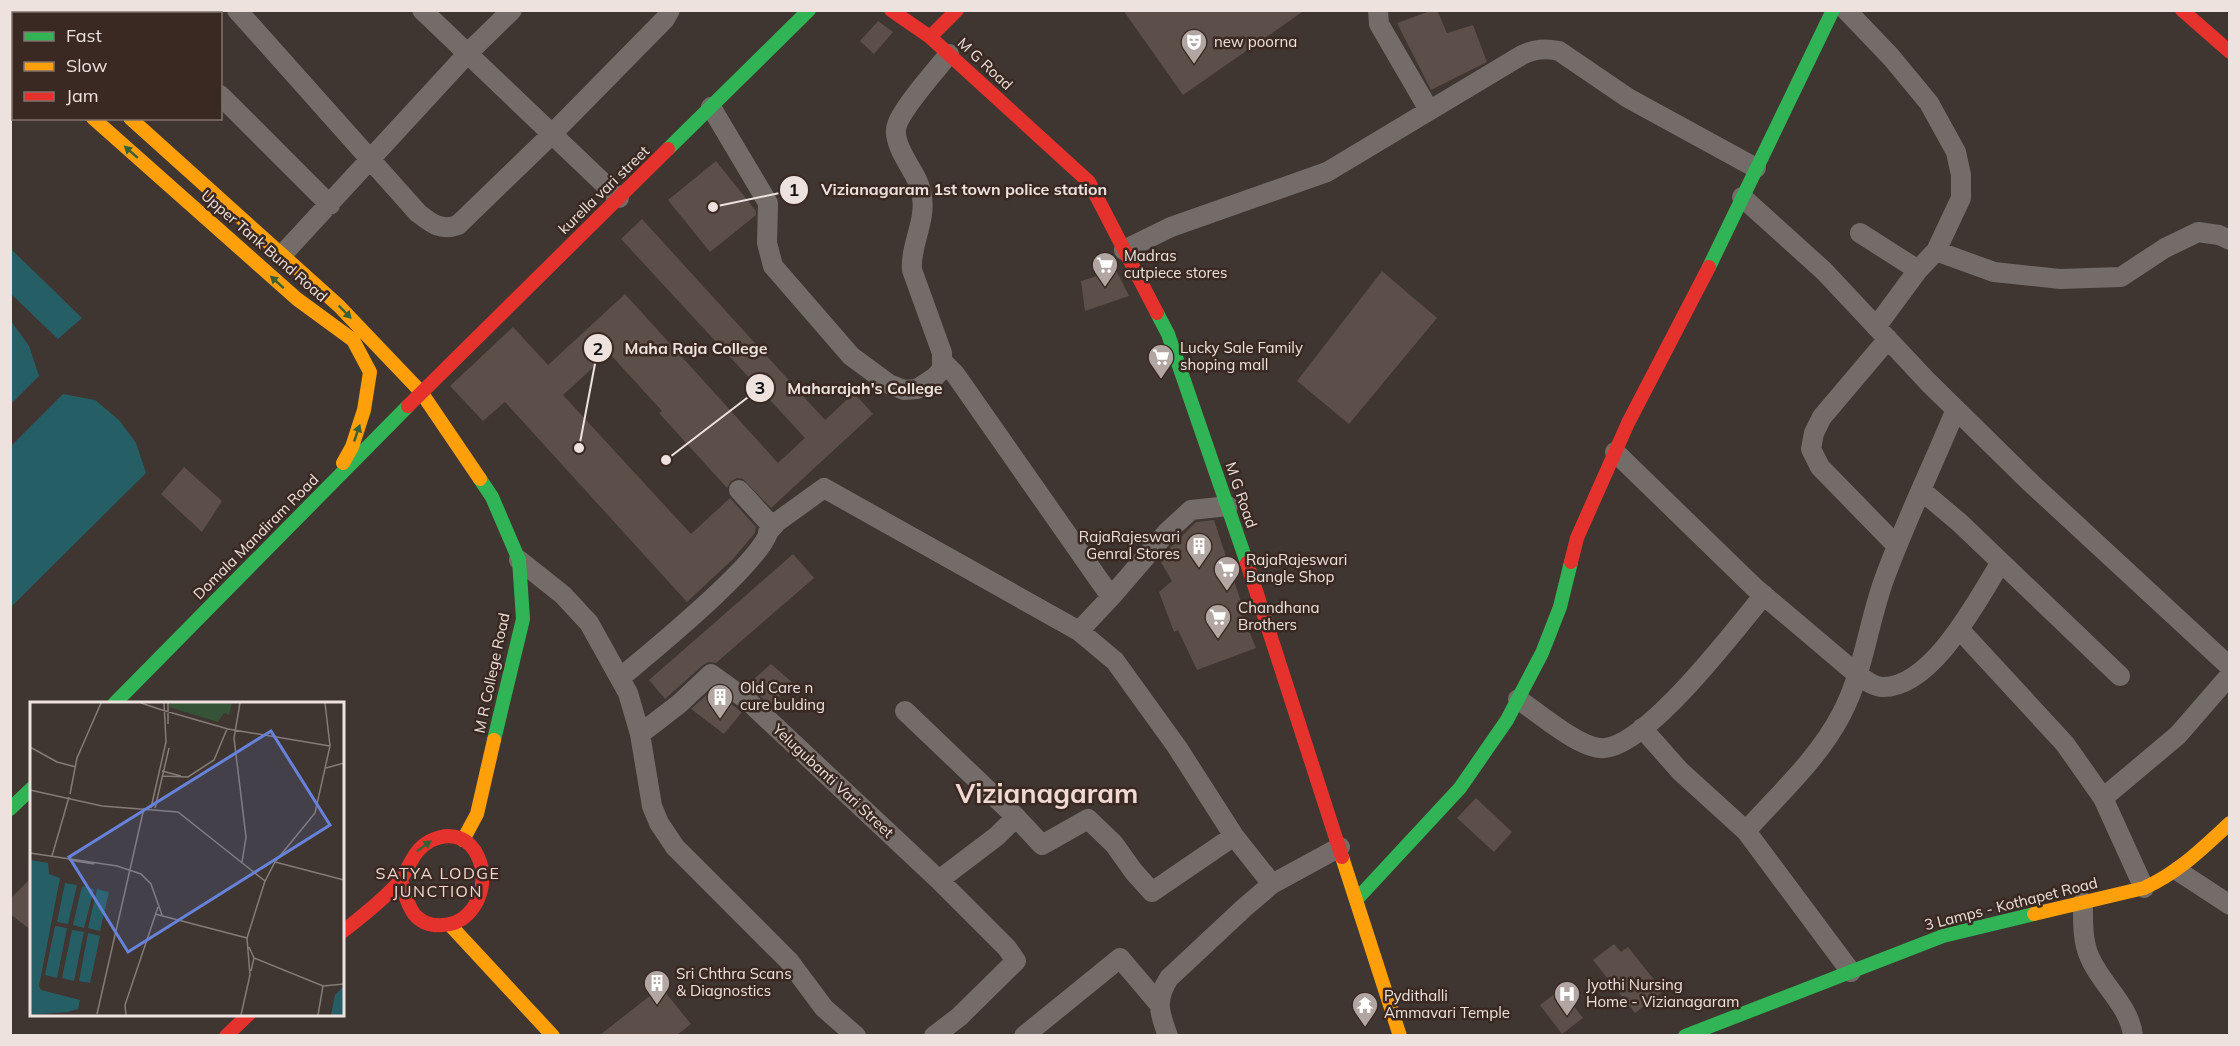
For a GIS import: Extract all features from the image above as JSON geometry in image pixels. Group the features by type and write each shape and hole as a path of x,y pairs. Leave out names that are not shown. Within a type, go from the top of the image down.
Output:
{"street":[{"path":"237,10 418,213 438,227 448,228 458,225 552,134 665,20 670,10"},
{"path":"422,10 619,198"},
{"path":"282,255 468,53 512,10"},
{"name":"kurella vari street","path":"421,392 809,10"},
{"path":"930,36 957,10"},
{"path":"1378,10 1379,24 1429,110"},
{"path":"1357,899 1460,788 1507,720 1542,653 1560,607 1577,538 1628,423 1695,297 1833,10"},
{"path":"1846,10 1891,57 1929,103 1956,152 1962,175 1961,198 1936,251 1918,270 1882,333 1822,417 1814,433 1811,449 1820,467 1897,546"},
{"path":"2182,10 2229,52"},
{"name":"M G Road","path":"900,13 930,36 1089,182 1168,334 1228,506 1400,1035"},
{"path":"1124,250 1171,227 1327,172 1522,54 1545,48 1559,51 1628,98 1756,168"},
{"path":"711,107 768,204 767,243 772,266 851,356 882,379 904,390 917,389 928,383 942,369 944,363 912,270 911,259 923,210 919,183 898,143 895,132 897,123 904,112 949,54"},
{"path":"222,97 330,205"},
{"name":"Upper Tank Bund Road","path":"95,120 297,299 353,340 370,372 364,410 352,447 330,485"},
{"name":"Upper Tank Bund Road","path":"132,120 339,306 421,392"},
{"path":"1742,197 1824,271 1956,410 2031,483 2229,667"},
{"path":"1936,251 1994,272 2080,279 2121,277 2165,248 2198,232 2219,235 2229,240"},
{"path":"1860,233 1918,270"},
{"path":"944,363 1111,597"},
{"name":"Domala Mandiram Road","path":"116,702 421,392"},
{"name":"M R College Road","path":"421,392 492,497 519,560 523,619 477,814 463,840"},
{"path":"1746,831 1818,752 1841,716 1858,675 1869,624 1897,546 1956,410"},
{"path":"1615,452 1764,595 1858,675 1867,682 1882,687 1897,684 1920,672 1951,642 2001,562"},
{"path":"768,532 777,522 824,488 1079,631 1115,661 1177,747 1234,836 1272,884"},
{"path":"620,678 716,595 761,547 770,524 739,490"},
{"path":"1922,491 2001,562 2120,676"},
{"path":"1079,631 1167,532 1191,510 1228,506"},
{"path":"519,560 563,595 589,623 620,678 628,693 640,734 652,806 659,824 675,847 789,961 824,1008 856,1035"},
{"path":"1518,699 1579,741 1600,749 1611,747 1631,738 1681,694 1764,595"},
{"path":"1959,630 2065,744 2103,798 2144,888"},
{"name":"Yelugubanti Vari Street","path":"640,734 679,704 711,674 747,700 939,880 1016,961 959,1017 934,1035"},
{"path":"2103,798 2178,735 2229,675"},
{"path":"905,711 1042,845 1088,819 1114,844 1152,892 1234,836"},
{"path":"1642,728 1680,771 1746,831 1851,972"},
{"path":"10,809 30,790"},
{"path":"939,880 997,836 1016,818"},
{"name":"3 Lamps - Kothapet Road","path":"1685,1035 1944,936 2144,888 2162,881 2178,871 2229,823"},
{"path":"344,930 401,880 410,859 423,844 433,839 449,837 463,840 476,850 483,864 483,881 473,909 461,922 450,925 433,925 418,918 407,903 401,880"},
{"path":"1159,1004 1162,990 1169,978 1245,907 1272,884 1340,847"},
{"path":"2178,871 2229,905"},
{"path":"2083,902 2084,936 2090,958 2127,1017 2133,1035"},
{"path":"450,925 553,1035"},
{"path":"1023,1035 1120,958 1159,1004 1168,1035"},
{"path":"226,1035 247,1016"}],"water":[{"path":"10,248 82,318 58,339 11,294"},
{"path":"11,321 29,346 39,376 11,404"},
{"path":"63,394 95,400 119,420 136,443 146,473 11,607 11,446"}],"building":[{"name":"new poorna","path":"1123,10 1305,10 1183,95"},
{"path":"1437,10 1447,33 1473,25 1487,62 1431,90 1397,23"},
{"path":"878,21 893,32 874,54 860,41"},
{"path":"716,161 756,211 756,215 710,252 668,200"},
{"path":"642,219 825,420 854,393 873,414 771,508 743,479 737,478 731,481 727,488 659,413 662,411 609,353 563,395 691,534 730,498 756,527 755,533 733,559 687,602 505,402 483,421 450,386 513,327 548,365 625,294 778,463 805,438 621,239"},
{"name":"Madras cutpiece stores","path":"1116,270 1129,296 1085,311 1081,281"},
{"path":"1382,271 1437,318 1349,424 1297,381"},
{"path":"184,467 222,501 202,532 161,494"},
{"name":"RajaRajeswari Genral Stores","path":"1214,520 1242,604 1238,605 1256,648 1197,670 1178,630 1174,632 1159,592 1172,581 1159,559 1196,522"},
{"path":"793,554 814,578 716,663 708,662 703,665 665,699 649,680"},
{"path":"771,664 793,683 770,705 747,685"},
{"name":"Old Care n cure bulding","path":"712,690 742,712 724,734 691,709"},
{"path":"1476,798 1512,832 1494,852 1457,818"},
{"path":"30,879 30,929 10,914 10,899"},
{"path":"1614,944 1621,952 1628,947 1663,991 1635,1013 1593,960"},
{"name":"Sri Chthra Scans & Diagnostics","path":"661,987 691,1024 677,1035 600,1035"},
{"path":"1561,989 1583,1018 1562,1034 1540,1005"}],"traffic: fast":[{"path":"668,149 809,10"},
{"path":"1709,267 1833,10"},
{"path":"1157,313 1168,334 1247,563"},
{"path":"116,702 408,406"},
{"path":"480,479 492,497 519,560 523,619 494,740"},
{"path":"1357,899 1460,788 1507,720 1542,653 1560,607 1571,562"},
{"path":"10,809 30,790"},
{"path":"1685,1036 1943,936 2034,914"}],"traffic: slow":[{"path":"95,120 297,299 353,340 370,372 364,410 352,447 343,463"},
{"path":"132,120 339,306 421,392 480,479"},
{"path":"463,840 477,814 494,740"},
{"path":"2034,914 2144,888 2179,867 2230,823"},
{"path":"1342,857 1400,1036"},
{"path":"450,925 553,1036"}],"traffic: jam":[{"path":"891,10 930,37 1089,182 1157,313"},
{"path":"930,37 957,10"},
{"path":"2182,10 2230,52"},
{"path":"408,406 668,149"},
{"path":"1571,562 1577,538 1628,423 1709,267"},
{"path":"1247,563 1342,857"},
{"path":"344,930 391,891 415,855 430,841 446,836 460,838 471,846 478,857 482,871 482,886 477,901 468,914 455,922 441,925 426,923 414,914 401,880"},
{"path":"226,1036 247,1016"}],"place":[{"name":"new poorna","path":"1194,65"},
{"name":"Vizianagaram 1st town police station","path":"713,207"},
{"name":"Madras cutpiece stores","path":"1105,288"},
{"name":"Lucky Sale Family shoping mall","path":"1161,380"},
{"name":"Maha Raja College","path":"579,448"},
{"name":"Maharajah's College","path":"666,460"},
{"name":"RajaRajeswari Genral Stores","path":"1199,569"},
{"name":"RajaRajeswari Bangle Shop","path":"1227,592"},
{"name":"Chandhana Brothers","path":"1218,640"},
{"name":"Old Care n cure bulding","path":"720,720"},
{"name":"Sri Chthra Scans & Diagnostics","path":"657,1006"},
{"name":"Jyothi Nursing Home - Vizianagaram","path":"1567,1017"},
{"name":"Pydithalli Ammavari Temple","path":"1365,1028"}],"district":[{"name":"Vizianagaram","path":"1047,794"},
{"name":"SATYA LODGE JUNCTION","path":"438,882"}]}
